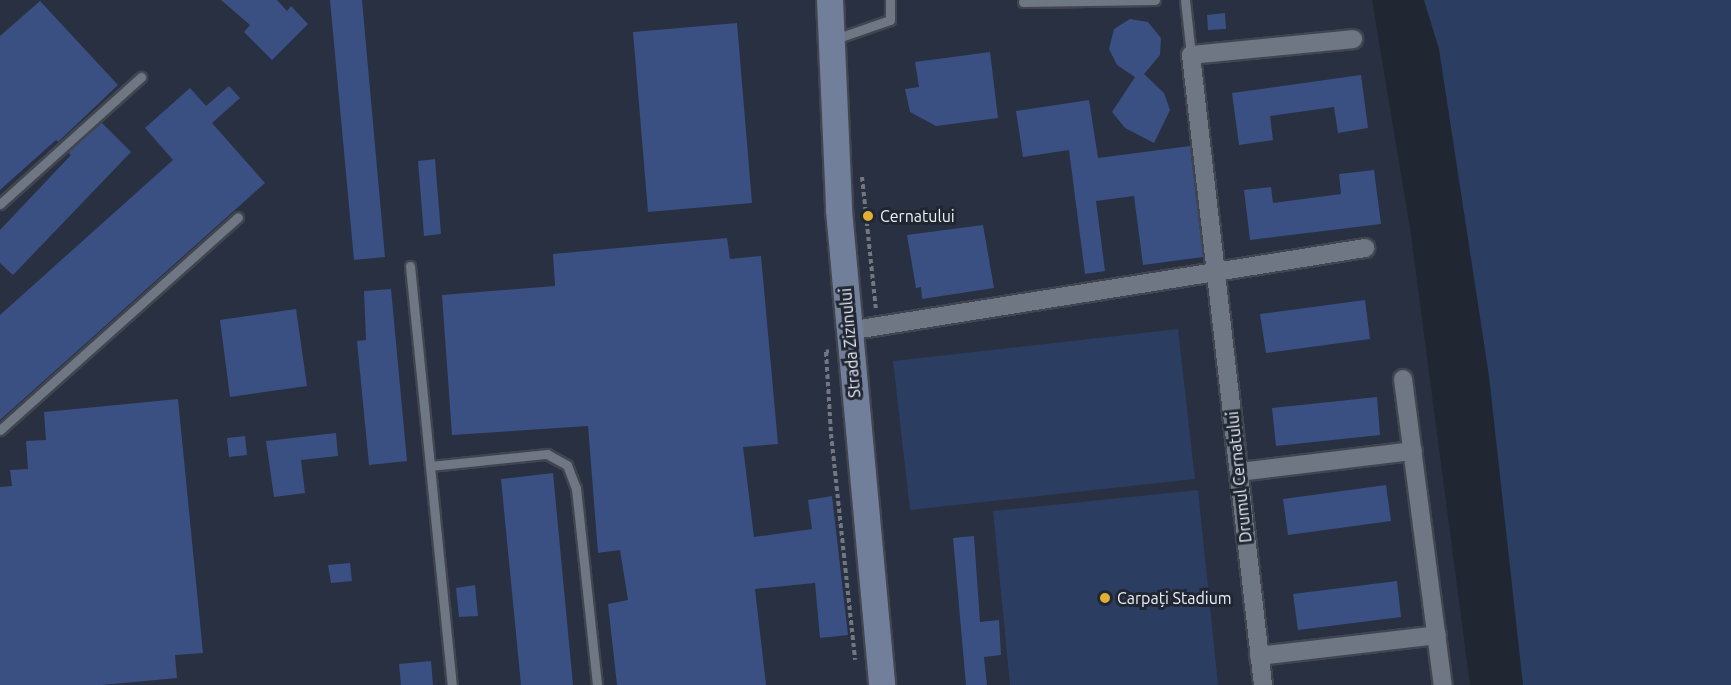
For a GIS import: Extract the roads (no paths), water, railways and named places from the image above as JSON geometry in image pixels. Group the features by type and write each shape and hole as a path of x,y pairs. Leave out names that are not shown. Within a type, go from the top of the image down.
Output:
{"main road":[{"name":"Strada Zizinului","path":"830,0 848,332 882,685"}],"street":[{"path":"1191,55 1353,39"},
{"name":"Drumul Cernatului","path":"1191,55 1263,685"},
{"path":"848,332 1216,270 1365,248"},
{"path":"1403,379 1443,685"},
{"path":"1239,472 1413,451"},
{"path":"1259,656 1437,635"}],"lane":[{"path":"831,40 890,20 890,0"},
{"path":"1023,2 1155,0"},
{"path":"1185,0 1191,55"},
{"path":"0,204 141,77"},
{"path":"0,429 238,217"},
{"path":"410,266 452,685"},
{"path":"430,466 547,454 567,465 576,488 597,685"}],"place":[{"name":"Cernatului","path":"868,216"},
{"name":"Carpați Stadium","path":"1105,598"}]}
